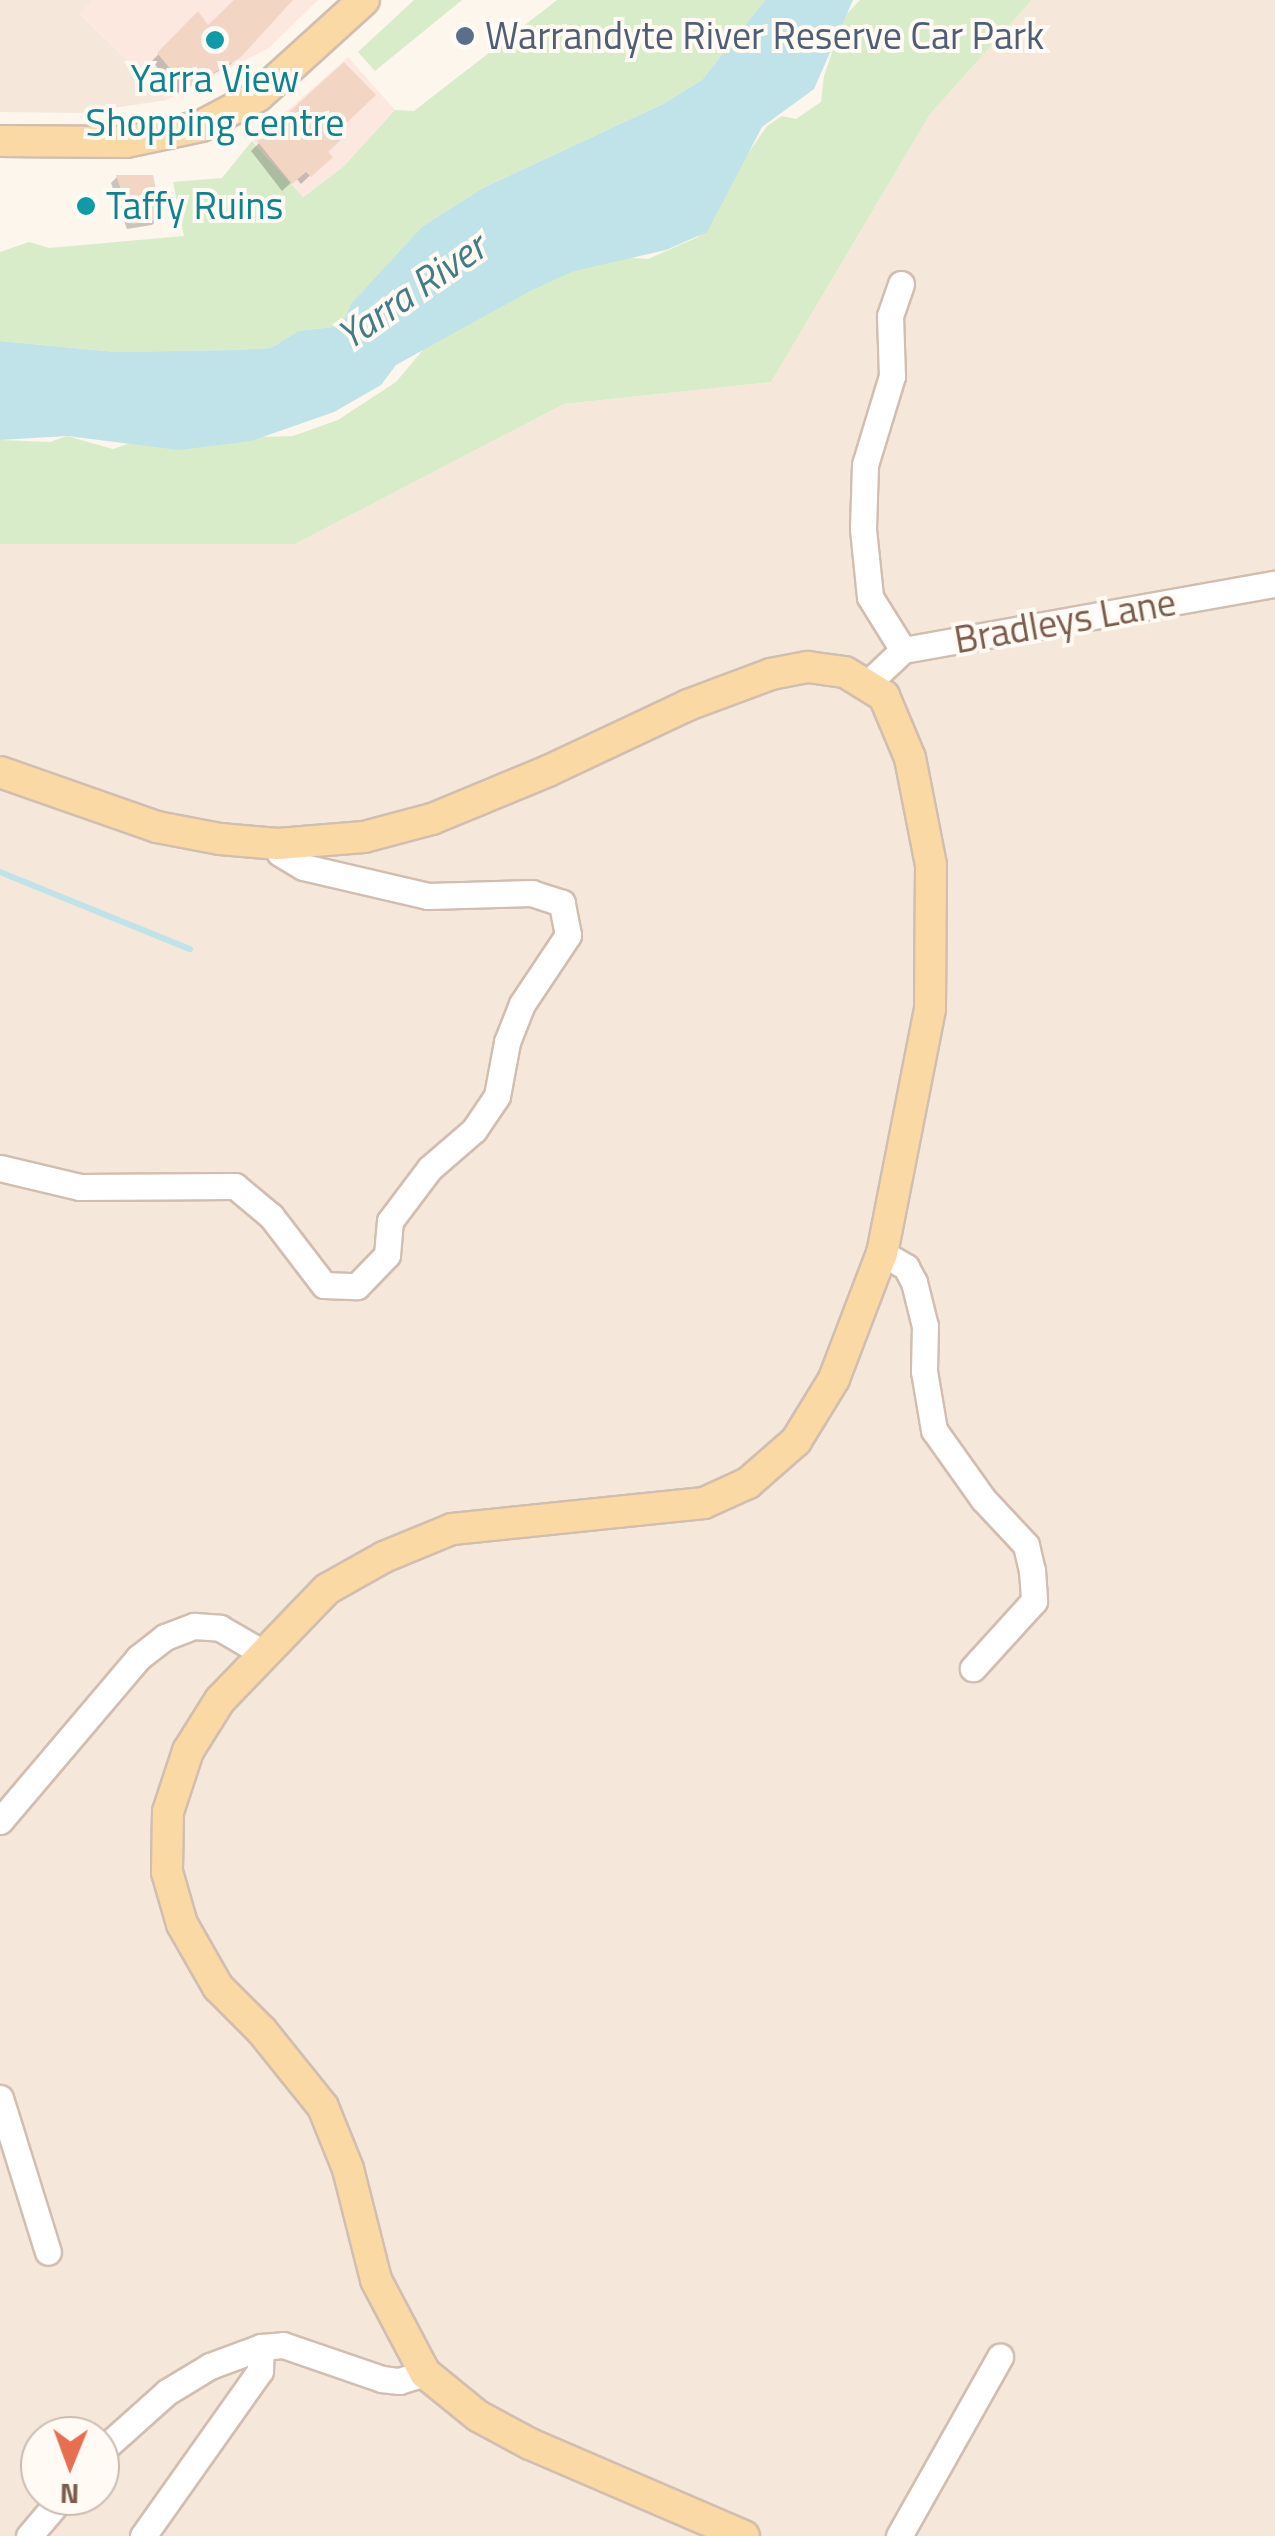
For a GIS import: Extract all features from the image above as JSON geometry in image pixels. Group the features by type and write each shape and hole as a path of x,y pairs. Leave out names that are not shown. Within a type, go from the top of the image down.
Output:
{"main road":[{"path":"0,141 126,142 200,126 258,96 364,0"},
{"path":"0,772 157,828 278,844 364,837 432,819 688,705 771,674 808,667 844,672 884,696 910,758 931,864 930,1009 882,1253 834,1379 796,1441 748,1483 704,1503 452,1530 384,1557 327,1589 220,1700 188,1751 168,1812 168,1872 182,1924 218,1987 262,2032 322,2107 348,2169 376,2280 425,2373 478,2416 530,2444 744,2536"}],"street":[{"path":"900,284 890,316 892,376 865,466 864,529 870,598 904,650"},
{"name":"Bradleys Lane","path":"868,684 904,650 1275,584"},
{"path":"0,1168 80,1188 235,1186 271,1216 324,1286 357,1286 388,1255 390,1221 430,1168 474,1130 497,1096 507,1042 522,1004 568,934 562,903 532,893 428,896 303,867 280,853 278,844"},
{"path":"882,1253 906,1267 914,1282 925,1326 924,1371 934,1430 983,1499 1026,1545 1032,1570 1034,1601 973,1668"},
{"path":"0,1821 138,1658 165,1637 194,1626 220,1628 263,1653"},
{"path":"0,2098 48,2252"},
{"path":"120,2434 167,2392 210,2366 262,2347 283,2345 382,2379 399,2380 425,2373"},
{"path":"143,2536 260,2371 262,2347"},
{"path":"899,2536 1000,2357"},
{"path":"29,2536 46,2516"}],"shaded area":[{"path":"0,0 93,0 80,14 167,100 80,113 0,112"},
{"path":"93,0 318,0 269,48 167,100 80,14"},
{"path":"1032,0 1275,0 1275,2536 0,2536 0,544 295,544 564,404 771,382 930,114"},
{"path":"348,57 395,110 343,167 302,197 253,141"}],"green space":[{"path":"414,0 462,0 375,71 358,52"},
{"path":"557,0 765,0 702,80 663,104 483,188 423,226 344,321 333,327 298,331 271,348 233,350 116,352 0,341 0,252 29,242 49,248 184,236 173,182 222,178 252,141 303,197 343,167 395,110 414,111"},
{"path":"860,0 1032,0 930,114 771,382 564,404 295,544 0,544 0,440 50,442 67,436 113,449 136,441 293,436 338,420 396,382 438,332 604,256 648,259 698,237 710,225 740,165 767,126 782,116 796,119 821,102 824,76 844,17"}],"water":[{"name":"Yarra River","path":"765,0 853,0 814,89 762,127 707,232 666,250 574,271 530,291 396,365 381,385 334,412 251,441 179,450 67,436 0,440 0,341 116,352 233,350 271,348 298,331 333,327 344,321 351,304 423,226 483,188 663,104 702,80"}],"building":[{"name":"Yarra View Shopping centre","path":"234,0 293,0 240,58 186,88 157,53 198,11 208,25"},
{"path":"344,62 376,95 339,130 345,136 328,152 333,157 311,177 306,172 292,184 257,141"},
{"path":"116,175 153,175 162,219 133,224"}],"waterway":[{"path":"0,872 190,949"}],"place":[{"name":"Warrandyte River Reserve Car Park","path":"465,36"},
{"name":"Yarra View Shopping centre","path":"215,40"},
{"name":"Taffy Ruins","path":"86,206"}]}
